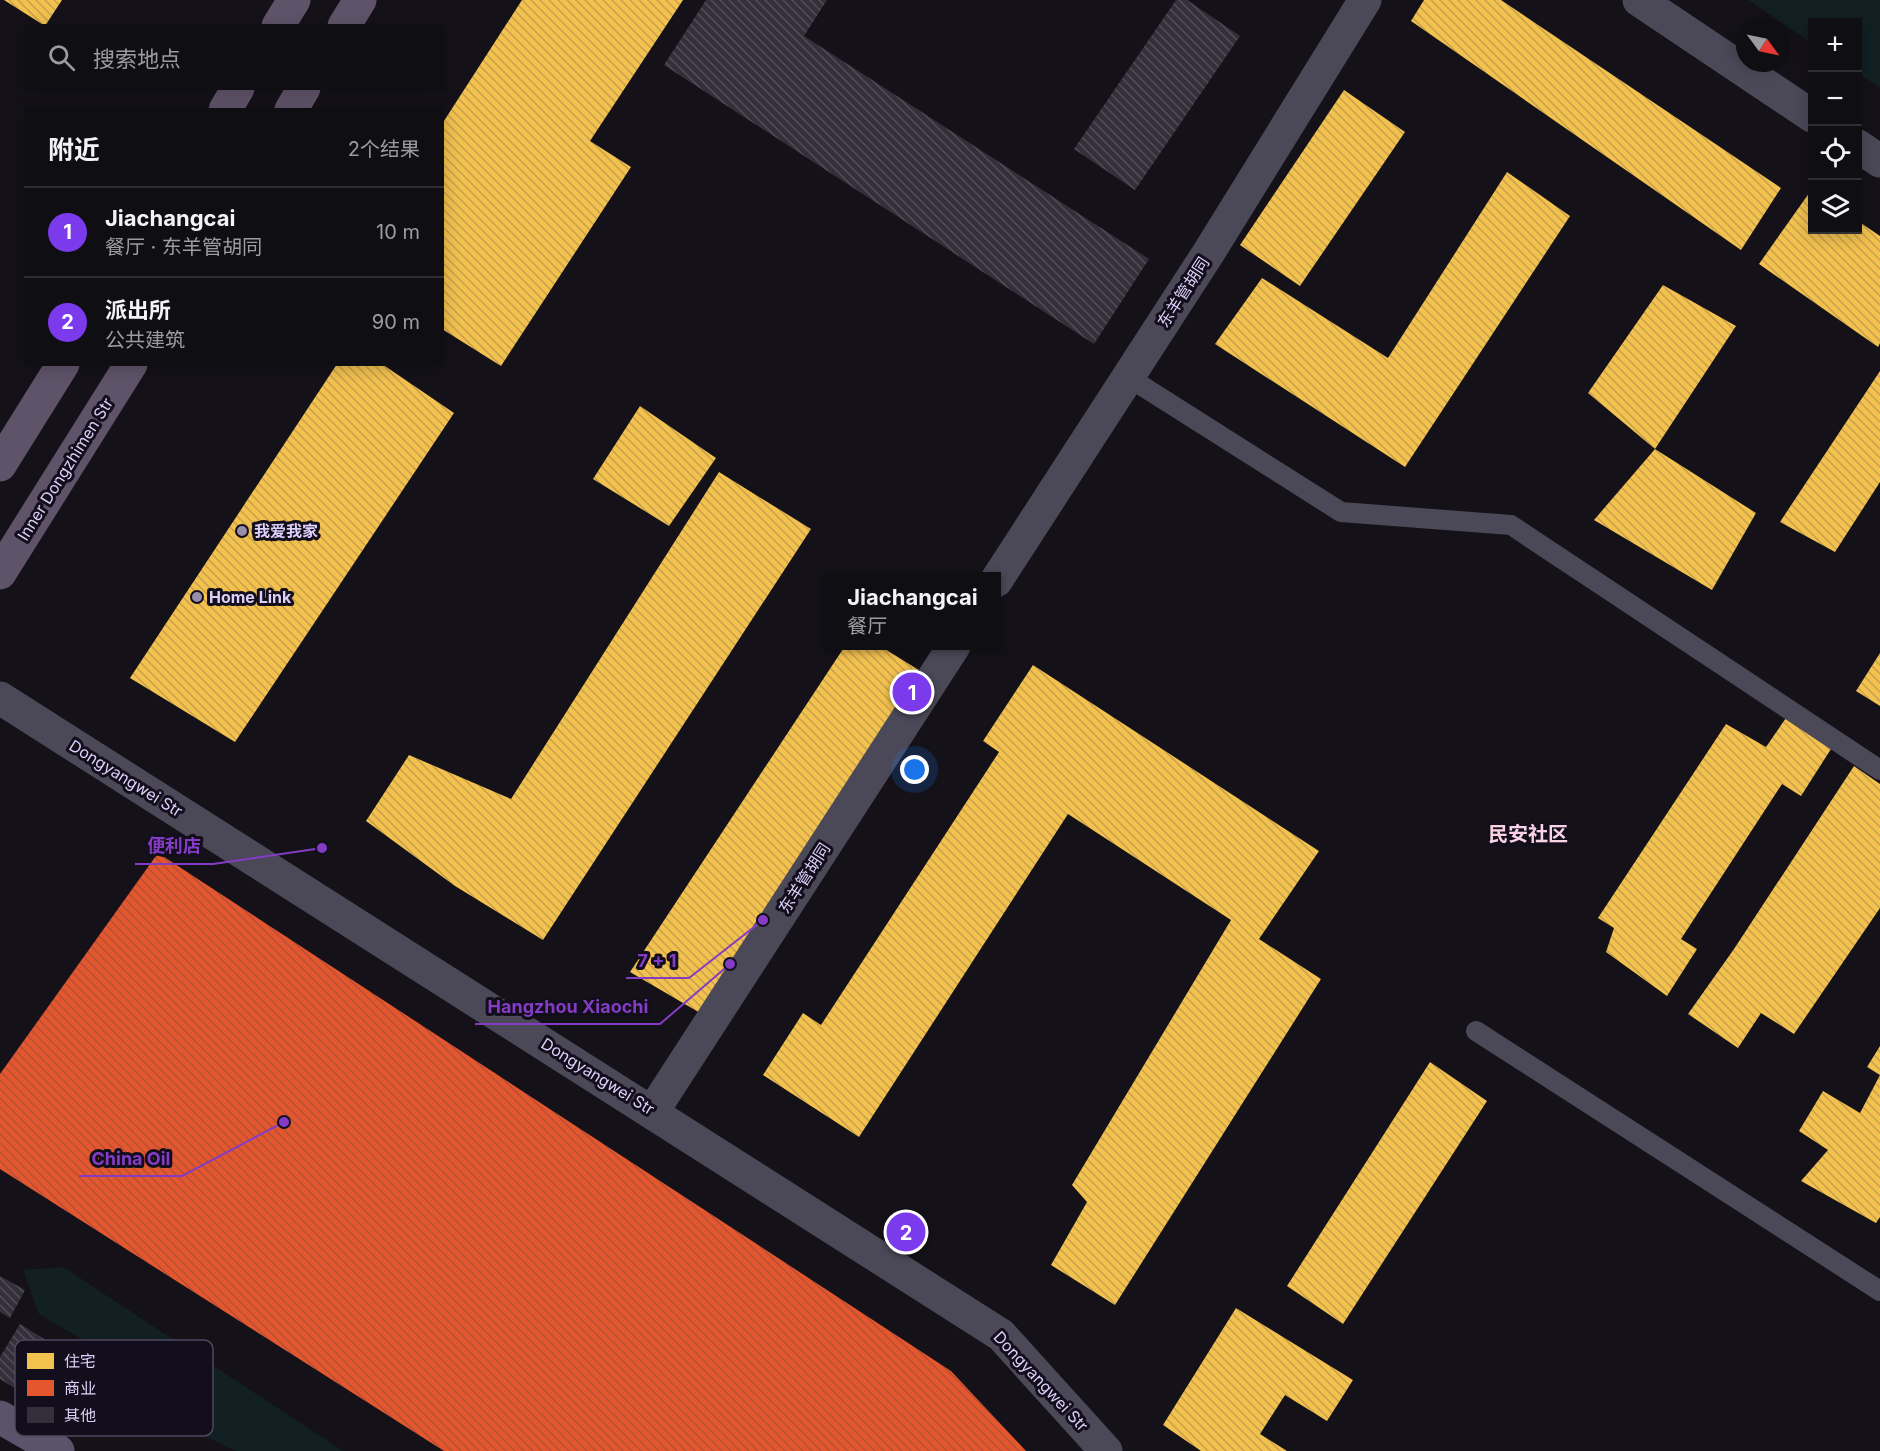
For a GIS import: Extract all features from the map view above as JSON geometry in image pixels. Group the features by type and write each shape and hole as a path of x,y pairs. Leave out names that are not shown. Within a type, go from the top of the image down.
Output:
{"main road":[{"path":"279,24 294,0"},
{"path":"345,24 360,0"},
{"path":"226,108 237,90"},
{"path":"292,108 303,90"},
{"path":"0,465 62,366"},
{"name":"Inner Dongzhimen Str","path":"0,573 130,366"},
{"path":"0,1417 15,1426"},
{"path":"32,1436 58,1451"}],"street":[{"name":"东羊管胡同","path":"1001,573 1128,377 1365,0"},
{"path":"1639,0 1808,113"},
{"path":"1862,149 1880,161"},
{"name":"东羊管胡同","path":"653,1111 951,650"},
{"name":"Dongyangwei Str","path":"0,698 1002,1335 1106,1451"}],"lane":[{"path":"1128,377 1341,512 1511,525 1880,770"},
{"path":"1476,1031 1880,1291"}],"shaded area":[{"path":"1748,0 1880,0 1880,88 1862,76 1862,18 1808,18 1808,40 1790,28 1790,18 1775,18"},
{"path":"63,1267 174,1340 83,1340 39,1314 23,1270"},
{"path":"213,1366 343,1451 237,1451 204,1436 213,1436"}],"building: 住宅":[{"path":"4,0 62,0 46,24 42,24"},
{"path":"522,0 683,0 590,141 631,167 501,366 444,330 444,121"},
{"path":"1424,0 1501,0 1781,188 1741,250 1411,21"},
{"path":"1344,90 1405,132 1300,286 1240,245"},
{"path":"1507,172 1570,216 1405,467 1215,344 1262,278 1388,358"},
{"path":"1808,195 1808,234 1862,234 1862,224 1880,236 1880,343 1878,347 1759,264"},
{"path":"1663,285 1736,326 1655,449 1588,393"},
{"path":"336,366 385,366 454,413 235,742 130,678"},
{"path":"1880,371 1880,482 1835,552 1780,522"},
{"path":"640,406 716,458 669,526 593,479"},
{"path":"1655,449 1756,513 1712,590 1594,520"},
{"path":"719,472 811,529 543,940 455,886 366,821 409,755 511,799"},
{"path":"842,650 886,650 930,677 707,1017 630,972"},
{"path":"1880,653 1880,706 1856,691"},
{"path":"1033,665 1319,851 1259,939 1321,979 1115,1305 1051,1265 1087,1202 1072,1185 1231,920 1068,814 859,1137 763,1075 803,1013 821,1025 999,752 983,741"},
{"path":"1786,718 1831,749 1801,796 1782,784 1681,939 1697,949 1667,996 1606,952 1614,928 1598,918 1726,724 1766,747"},
{"path":"1854,766 1880,784 1880,908 1794,1034 1761,1013 1738,1048 1688,1014 1734,949"},
{"path":"1880,1046 1880,1075 1867,1067"},
{"path":"1430,1062 1487,1101 1343,1324 1287,1286"},
{"path":"1880,1075 1880,1217 1876,1223 1801,1181 1828,1150 1799,1131 1823,1091 1860,1113"},
{"path":"1236,1308 1353,1380 1327,1421 1285,1395 1260,1434 1287,1451 1201,1451 1163,1425"}],"building: 商业":[{"path":"158,853 951,1371 1026,1451 444,1451 0,1169 0,1074"}],"building: 其他":[{"path":"706,0 827,0 804,36 1149,259 1094,344 664,65"},
{"path":"1176,0 1187,0 1240,36 1135,190 1074,149"},
{"path":"0,1276 25,1290 10,1318 0,1312"},
{"path":"20,1324 46,1340 15,1340 15,1388 0,1379 0,1357"}],"place":[{"name":"我爱我家","path":"242,531"},
{"name":"Home Link","path":"197,597"},
{"name":"Jiachangcai","path":"912,692"},
{"name":"便利店","path":"322,848"},
{"name":"7 + 1","path":"763,920"},
{"name":"Hangzhou Xiaochi","path":"730,964"},
{"name":"China Oil","path":"284,1122"},
{"name":"派出所","path":"906,1232"}],"district":[{"name":"民安社区","path":"1528,834"}]}
